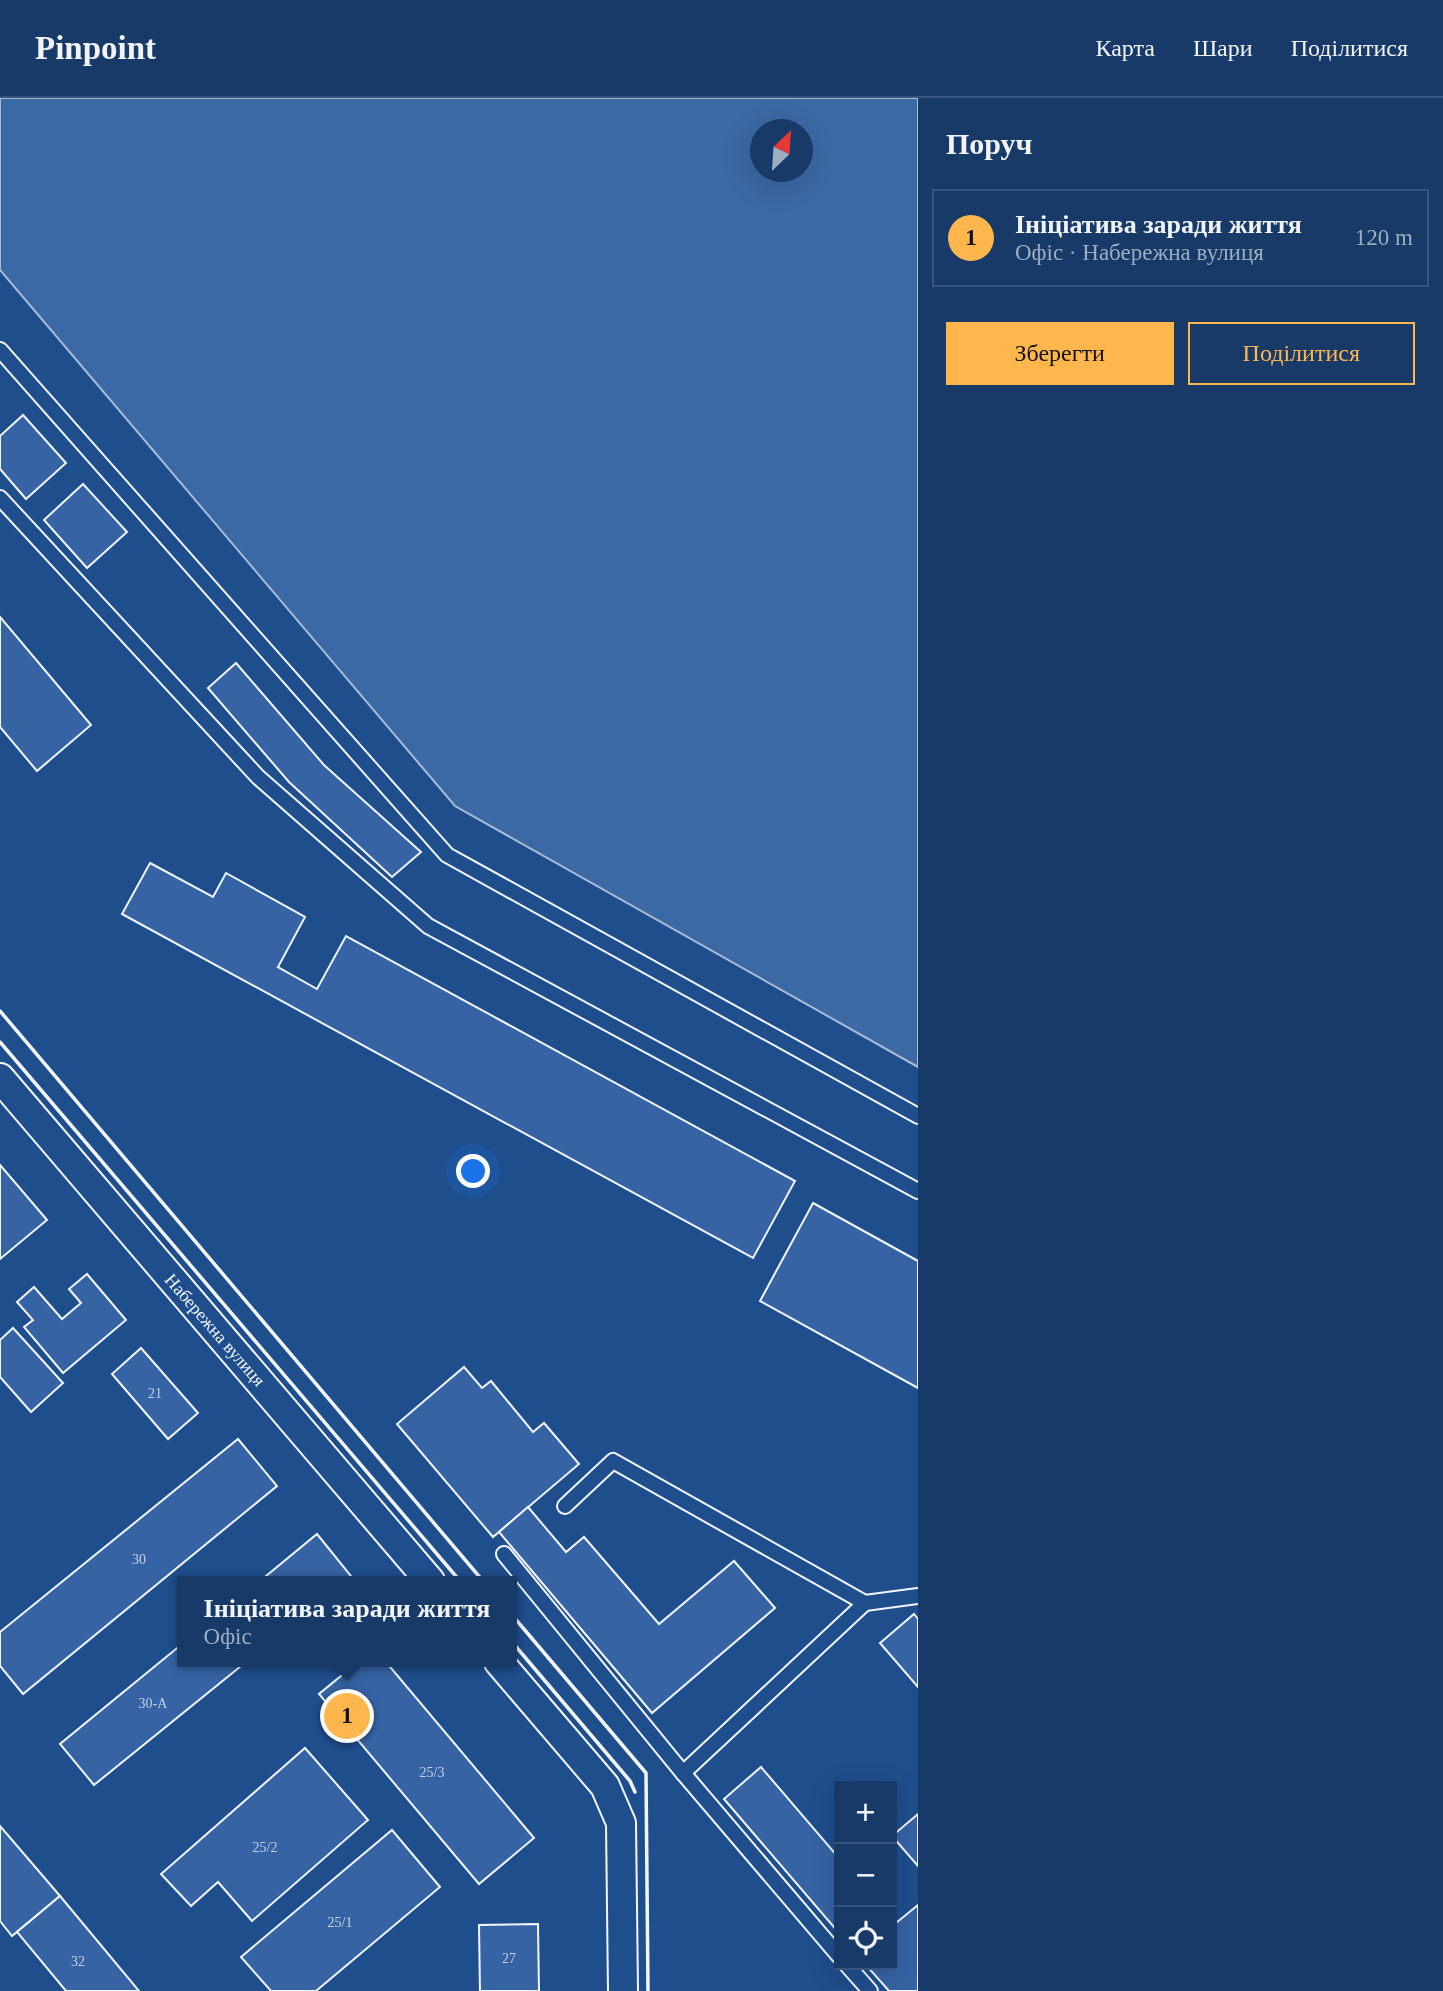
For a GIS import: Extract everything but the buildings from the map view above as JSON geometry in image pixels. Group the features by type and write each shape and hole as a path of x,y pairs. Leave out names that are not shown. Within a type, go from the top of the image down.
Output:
{"street":[{"name":"Набережна вулиця","path":"0,1078 426,1576"},
{"path":"503,1667 605,1786 621,1823 623,1991"}],"lane":[{"path":"0,350 447,855 918,1116"},
{"path":"0,498 258,777 428,926 918,1191"},
{"path":"565,1506 613,1461 864,1603"},
{"path":"504,1554 683,1773 834,1949"},
{"path":"683,1773 864,1603 918,1596"},
{"path":"851,1970 870,1991"}],"water":[{"path":"0,98 918,98 918,1067 455,806 0,270"}],"wall":[{"path":"0,1011 479,1576"},
{"path":"0,1042 456,1576"},
{"path":"517,1621 646,1773 648,1991"},
{"path":"517,1648 630,1781 635,1792"}],"place":[{"name":"Ініціатива заради життя","path":"347,1716"}]}
